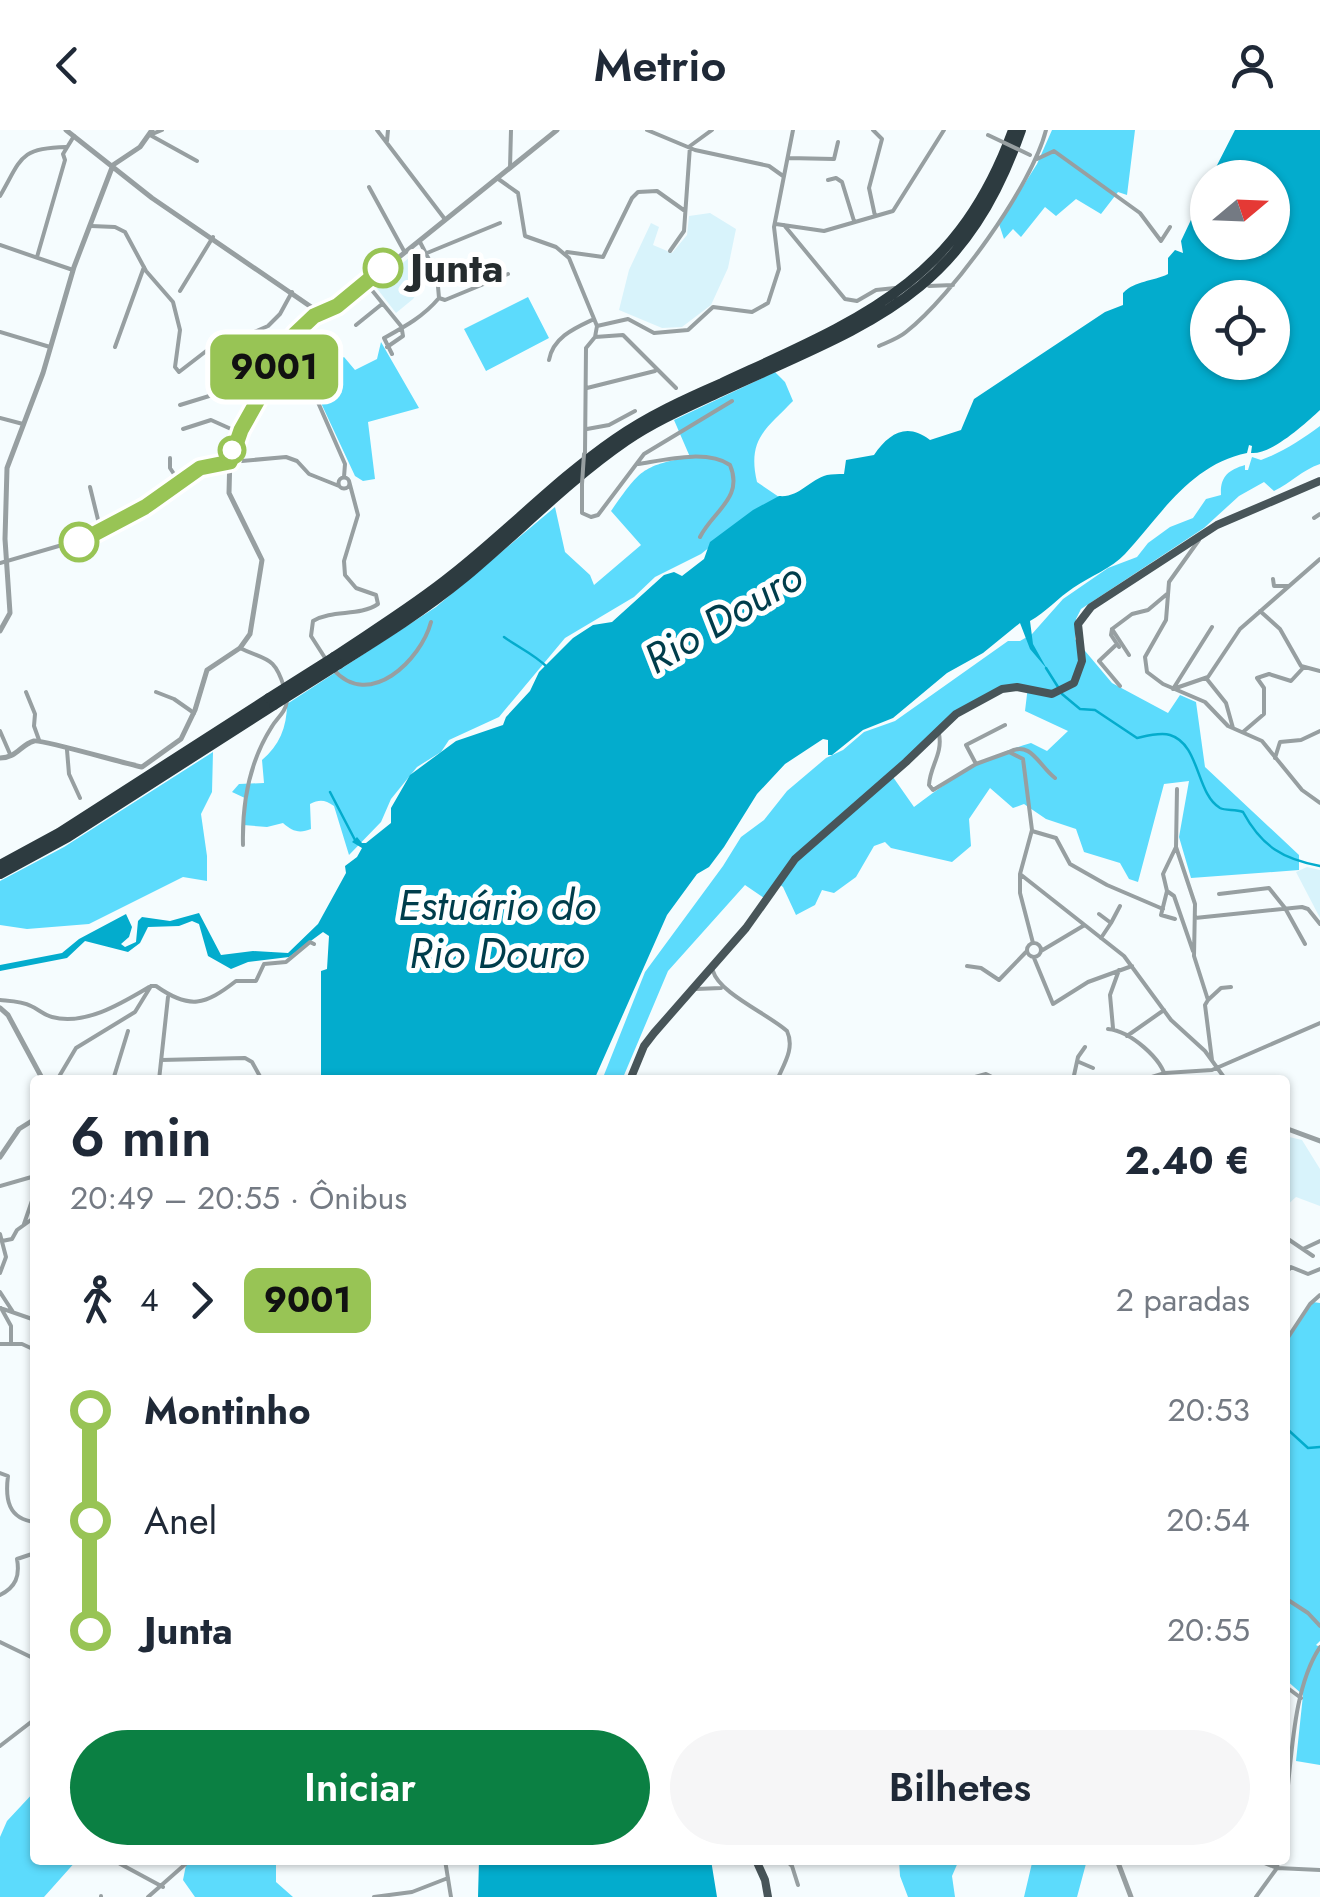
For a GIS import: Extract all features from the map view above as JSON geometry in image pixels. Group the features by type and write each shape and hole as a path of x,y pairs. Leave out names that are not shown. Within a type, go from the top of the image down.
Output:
{"highway":[{"path":"1001,173 1010,130"},
{"path":"0,865 432,602 614,439 646,419 886,302 942,255 1001,173 1024,130"},
{"path":"0,874 68,837 272,701"}],"main road":[{"path":"632,1075 644,1046 746,928 794,859 956,714 1002,689 1017,687 1052,694 1069,687 1081,668 1077,632 1084,615 1199,535 1320,481"},
{"path":"758,1865 768,1897"}],"street":[{"path":"66,130 152,198 320,313"},
{"path":"0,631 10,613 3,562 2,485 6,468 112,165 140,147 151,132 162,130"},
{"path":"377,130 444,218"},
{"path":"386,142 388,130"},
{"path":"510,168 512,130"},
{"path":"6,744 0,757 11,758 40,740 142,768 177,743 194,713 208,670 240,648 250,634 262,560 229,493 230,462 240,432 295,334 320,313 337,306 557,130"},
{"path":"647,130 724,158 769,166 782,176"},
{"path":"670,251 684,231 690,146 712,130"},
{"path":"597,326 628,320 660,333 688,330 713,308 752,312 761,309 773,295 779,268 776,224 782,176 794,130"},
{"path":"872,130 882,138 870,188 875,216"},
{"path":"776,224 824,231 897,207 944,130"},
{"path":"978,130 1038,159"},
{"path":"879,346 905,333 953,285 1038,159 1046,130"},
{"path":"151,132 197,161"},
{"path":"37,257 66,148 74,136"},
{"path":"788,158 834,159 838,142"},
{"path":"0,196 23,158 34,148 66,148"},
{"path":"1038,159 1054,151 1140,214 1161,241 1170,227"},
{"path":"496,178 518,193 525,236 564,252 602,257 638,192 657,191 685,211"},
{"path":"828,180 836,178 842,182 854,221"},
{"path":"369,187 404,252"},
{"path":"427,253 500,224"},
{"path":"784,225 845,299 857,301 876,290 898,288"},
{"path":"89,226 121,229 130,238 144,268 177,310 180,330 176,370 183,371 232,333 252,333 268,326 292,292"},
{"path":"180,291 212,237"},
{"path":"392,354 384,338 401,326 410,325 438,298 440,285 418,239"},
{"path":"0,245 74,270"},
{"path":"564,252 597,326 596,336 586,348 582,513 598,515 659,442 732,401"},
{"path":"115,347 144,268"},
{"path":"438,298 445,300 508,274"},
{"path":"365,282 401,326"},
{"path":"929,286 953,285"},
{"path":"356,326 382,304"},
{"path":"549,360 550,352 565,334 594,318"},
{"path":"310,321 299,359 345,464 341,487"},
{"path":"0,332 50,347"},
{"path":"596,336 623,335 676,388"},
{"path":"208,349 227,373 232,388"},
{"path":"586,388 655,370"},
{"path":"180,405 268,378"},
{"path":"587,429 609,425 635,411"},
{"path":"0,418 22,424"},
{"path":"183,428 212,420 240,432"},
{"path":"3,562 100,532 200,468 230,462 286,457 297,461 310,474 341,487 354,502"},
{"path":"638,464 704,457 730,464 734,482 731,497 700,537"},
{"path":"170,458 170,468 180,483"},
{"path":"326,478 342,477 349,481 358,515 344,561 345,575 356,588 376,595 378,604 367,610 318,617 310,628 314,641 340,676 373,685 389,678 416,654 432,622"},
{"path":"341,487 348,486 349,481"},
{"path":"90,487 100,532"},
{"path":"1199,535 1168,582 1166,620 1144,658 1145,664 1152,678 1205,702 1234,728 1262,741 1302,790 1320,804"},
{"path":"1174,689 1206,678 1240,628 1320,559"},
{"path":"1273,579 1274,586 1289,586"},
{"path":"1120,686 1099,661 1118,645 1111,635 1112,629 1132,614 1148,610 1167,594"},
{"path":"1260,610 1280,629 1296,660 1304,667 1320,671"},
{"path":"1174,689 1212,628"},
{"path":"1112,629 1129,654"},
{"path":"240,648 262,655 276,666 288,704 272,724 248,782 242,812 243,845"},
{"path":"1243,732 1264,714 1264,688 1258,678 1269,674 1290,681 1304,667"},
{"path":"1206,678 1226,703 1234,728"},
{"path":"26,692 40,740"},
{"path":"156,692 174,698 194,713"},
{"path":"976,764 966,745 1005,725"},
{"path":"938,730 941,749 930,776 933,790 976,764 1017,748 1026,748 1055,778"},
{"path":"1276,758 1280,742 1301,740 1320,730"},
{"path":"0,731 11,758"},
{"path":"67,749 69,774 80,798"},
{"path":"1009,752 1020,756 1026,767 1032,832 1020,874 1032,943"},
{"path":"1178,789 1176,847 1196,918 1194,956"},
{"path":"1032,832 1056,838 1070,864 1106,886 1162,910"},
{"path":"1175,919 1161,915 1166,891 1162,874 1176,847"},
{"path":"1170,859 1180,862"},
{"path":"1020,874 1134,968 1164,1010 1223,1075"},
{"path":"1219,894 1269,888 1305,944"},
{"path":"1166,891 1174,896 1208,1000"},
{"path":"1101,938 1120,906"},
{"path":"1196,918 1308,908 1320,924"},
{"path":"1099,914 1111,922"},
{"path":"1034,958 1083,926"},
{"path":"0,1000 28,1004 45,1015 64,1019 119,1006 150,986 186,1003 216,996 236,980 256,981 264,964 286,962 310,942 314,944"},
{"path":"968,966 987,971 998,980 1026,952 1027,946 1039,945 1041,951"},
{"path":"1026,952 1034,958 1053,1004 1088,982 1134,968"},
{"path":"714,964 716,980"},
{"path":"1119,970 1110,995 1111,1029 1126,1036 1163,1067 1165,1075"},
{"path":"704,974 787,1031 791,1040 789,1052 779,1075"},
{"path":"704,974 712,986"},
{"path":"60,1075 76,1048 135,1012 150,986"},
{"path":"690,991 712,986 726,988"},
{"path":"1212,1060 1205,1008 1221,988 1232,987"},
{"path":"159,1075 168,996"},
{"path":"0,1008 8,1015 41,1075"},
{"path":"1126,1036 1164,1010"},
{"path":"1172,1075 1218,1068 1320,1024"},
{"path":"115,1075 128,1031"},
{"path":"1074,1075 1085,1047"},
{"path":"161,1060 245,1058 259,1075"},
{"path":"1077,1061 1093,1068"},
{"path":"0,1157 19,1128 30,1122"},
{"path":"1290,1130 1320,1141"},
{"path":"0,1186 30,1177"},
{"path":"24,1224 30,1207"},
{"path":"0,1273 6,1257 1,1239 12,1239 30,1220"},
{"path":"1290,1240 1313,1256"},
{"path":"1303,1249 1320,1241"},
{"path":"1290,1268 1308,1274 1320,1270"},
{"path":"0,1292 13,1312"},
{"path":"1290,1334 1320,1295"},
{"path":"1,1308 30,1318"},
{"path":"1,1308 11,1326 12,1342"},
{"path":"0,1344 12,1342 30,1348"},
{"path":"0,1473 8,1476 3,1499 20,1518 30,1521"},
{"path":"0,1595 14,1584 16,1559 30,1555"},
{"path":"1290,1601 1320,1626"},
{"path":"0,1642 30,1657"},
{"path":"1290,1776 1301,1698 1320,1647"},
{"path":"1290,1690 1301,1698"},
{"path":"0,1744 30,1723"},
{"path":"126,1865 163,1887"},
{"path":"148,1897 185,1865"},
{"path":"447,1865 451,1897"},
{"path":"791,1865 798,1885"},
{"path":"1119,1865 1131,1897"},
{"path":"1269,1865 1320,1870"},
{"path":"1256,1897 1277,1865"},
{"path":"374,1897 412,1892 448,1878"}],"shaded area":[{"path":"1052,130 1135,130 1127,195 1118,192 1101,214 1076,199 1056,216 1045,207 1021,237 1013,229 1004,239 999,224 1037,164"},
{"path":"710,213 736,229 728,268 711,305 682,327 662,328 619,310 629,270 651,223 659,227 653,245 672,253 687,235 689,216"},
{"path":"416,252 422,254 432,273 413,299 396,313 375,286"},
{"path":"528,297 549,338 486,371 464,329"},
{"path":"381,342 419,408 368,422 375,479 363,481 355,476 308,375 344,357 355,370 377,359"},
{"path":"775,372 785,382 793,401 761,436 755,467 757,482 779,497 701,554 655,577 634,597 565,638 499,717 449,740 441,752 417,767 391,799 381,822 349,855 334,806 325,801 310,804 311,829 307,831 296,831 283,823 267,827 243,825 247,799 232,792 239,784 264,783 262,760 281,735 287,704 436,607 555,507 565,552 590,575 594,585 641,545 611,511 629,487 651,467 690,457 674,420"},
{"path":"1320,426 1320,464 1274,491 1264,482 1239,496 1204,528 1081,609 1075,639 1112,683 1168,713 1180,695 1196,702 1205,767 1299,855 1299,870 1191,878 1179,837 1189,781 1164,784 1138,882 1129,879 1120,863 1084,852 1076,829 1046,819 1024,804 1013,808 990,788 969,819 971,846 952,862 891,848 885,842 874,846 856,877 834,893 822,890 815,905 796,915 783,887 775,881 764,898 745,885 668,971 624,1075 604,1075 645,972 741,837 764,820 787,791 864,732 895,721 1008,641 1020,641 1032,634 1063,599 1108,568 1137,557 1170,527 1193,518 1206,499 1221,495 1222,483 1230,472 1245,465 1248,470 1252,457 1261,460","holes":["1020,684 1028,686 1025,711 1068,731 1047,751 1031,743 983,761 914,807 893,777 952,715"]},
{"path":"213,752 212,792 201,814 207,881 183,877 89,924 27,929 0,925 0,881 64,847"},
{"path":"1307,867 1320,870 1320,918 1296,872"},
{"path":"1290,1137 1302,1140 1320,1169 1320,1206 1296,1197 1290,1202"},
{"path":"1313,1302 1320,1303 1320,1641 1316,1645 1320,1647 1320,1765 1296,1761 1303,1695 1290,1683 1290,1336"},
{"path":"30,1796 30,1865 73,1865 44,1897 0,1897 0,1837 7,1821"},
{"path":"186,1865 276,1865 276,1882 293,1897 195,1897 183,1880"},
{"path":"899,1865 957,1865 952,1876 955,1897 908,1897"},
{"path":"1032,1865 1086,1865 1077,1897 1024,1897"}],"water":[{"name":"Estuário do Rio Douro","path":"1235,130 1320,130 1320,410 1278,444 1251,453 1249,445 1247,453 1209,468 1178,493 1120,559 1030,621 1033,644 1047,669 1030,649 1020,623 983,653 947,673 893,718 863,730 832,755 828,755 828,740 823,739 785,764 757,794 724,847 709,867 697,874 667,915 596,1075 321,1075 321,971 327,969 329,936 323,932 289,957 248,962 231,969 208,956 199,924 192,921 179,926 148,927 140,943 128,952 85,941 67,958 0,971 0,965 62,953 79,939 126,914 132,927 121,944 125,947 136,942 142,917 170,921 199,913 221,955 253,951 288,953 318,924 346,873 345,866 357,857 362,848 352,842 357,837 366,843 391,823 391,808 410,775 456,741 503,725 530,691 539,672 573,638 593,625 612,622 664,575 674,572 682,576 704,559 710,542 753,510 779,496 798,492 821,477 844,474 846,460 874,455 899,432 914,432 930,440 961,430 974,399 1105,312 1123,305 1123,293 1128,289 1168,274 1168,258 1175,250 1183,253 1181,241 1190,222 1190,260 1290,260 1290,160 1220,160"},
{"path":"479,1865 712,1865 717,1897 478,1897"}],"waterway":[{"path":"504,637 547,667"},
{"path":"1046,668 1058,687"},
{"path":"1062,694 1080,709 1095,710 1137,738 1162,734 1180,740 1193,758 1212,801 1222,809 1243,812 1275,850 1320,866"},
{"path":"330,792 355,840"},
{"path":"1290,1432 1308,1448 1320,1447"}],"bus line":[{"name":"9001","path":"79,542 145,507 190,473 208,464 230,462 241,430 295,334 383,268"}],"place":[{"name":"Junta","path":"383,268"}],"water label":[{"name":"Rio Douro","path":"723,617"}]}
